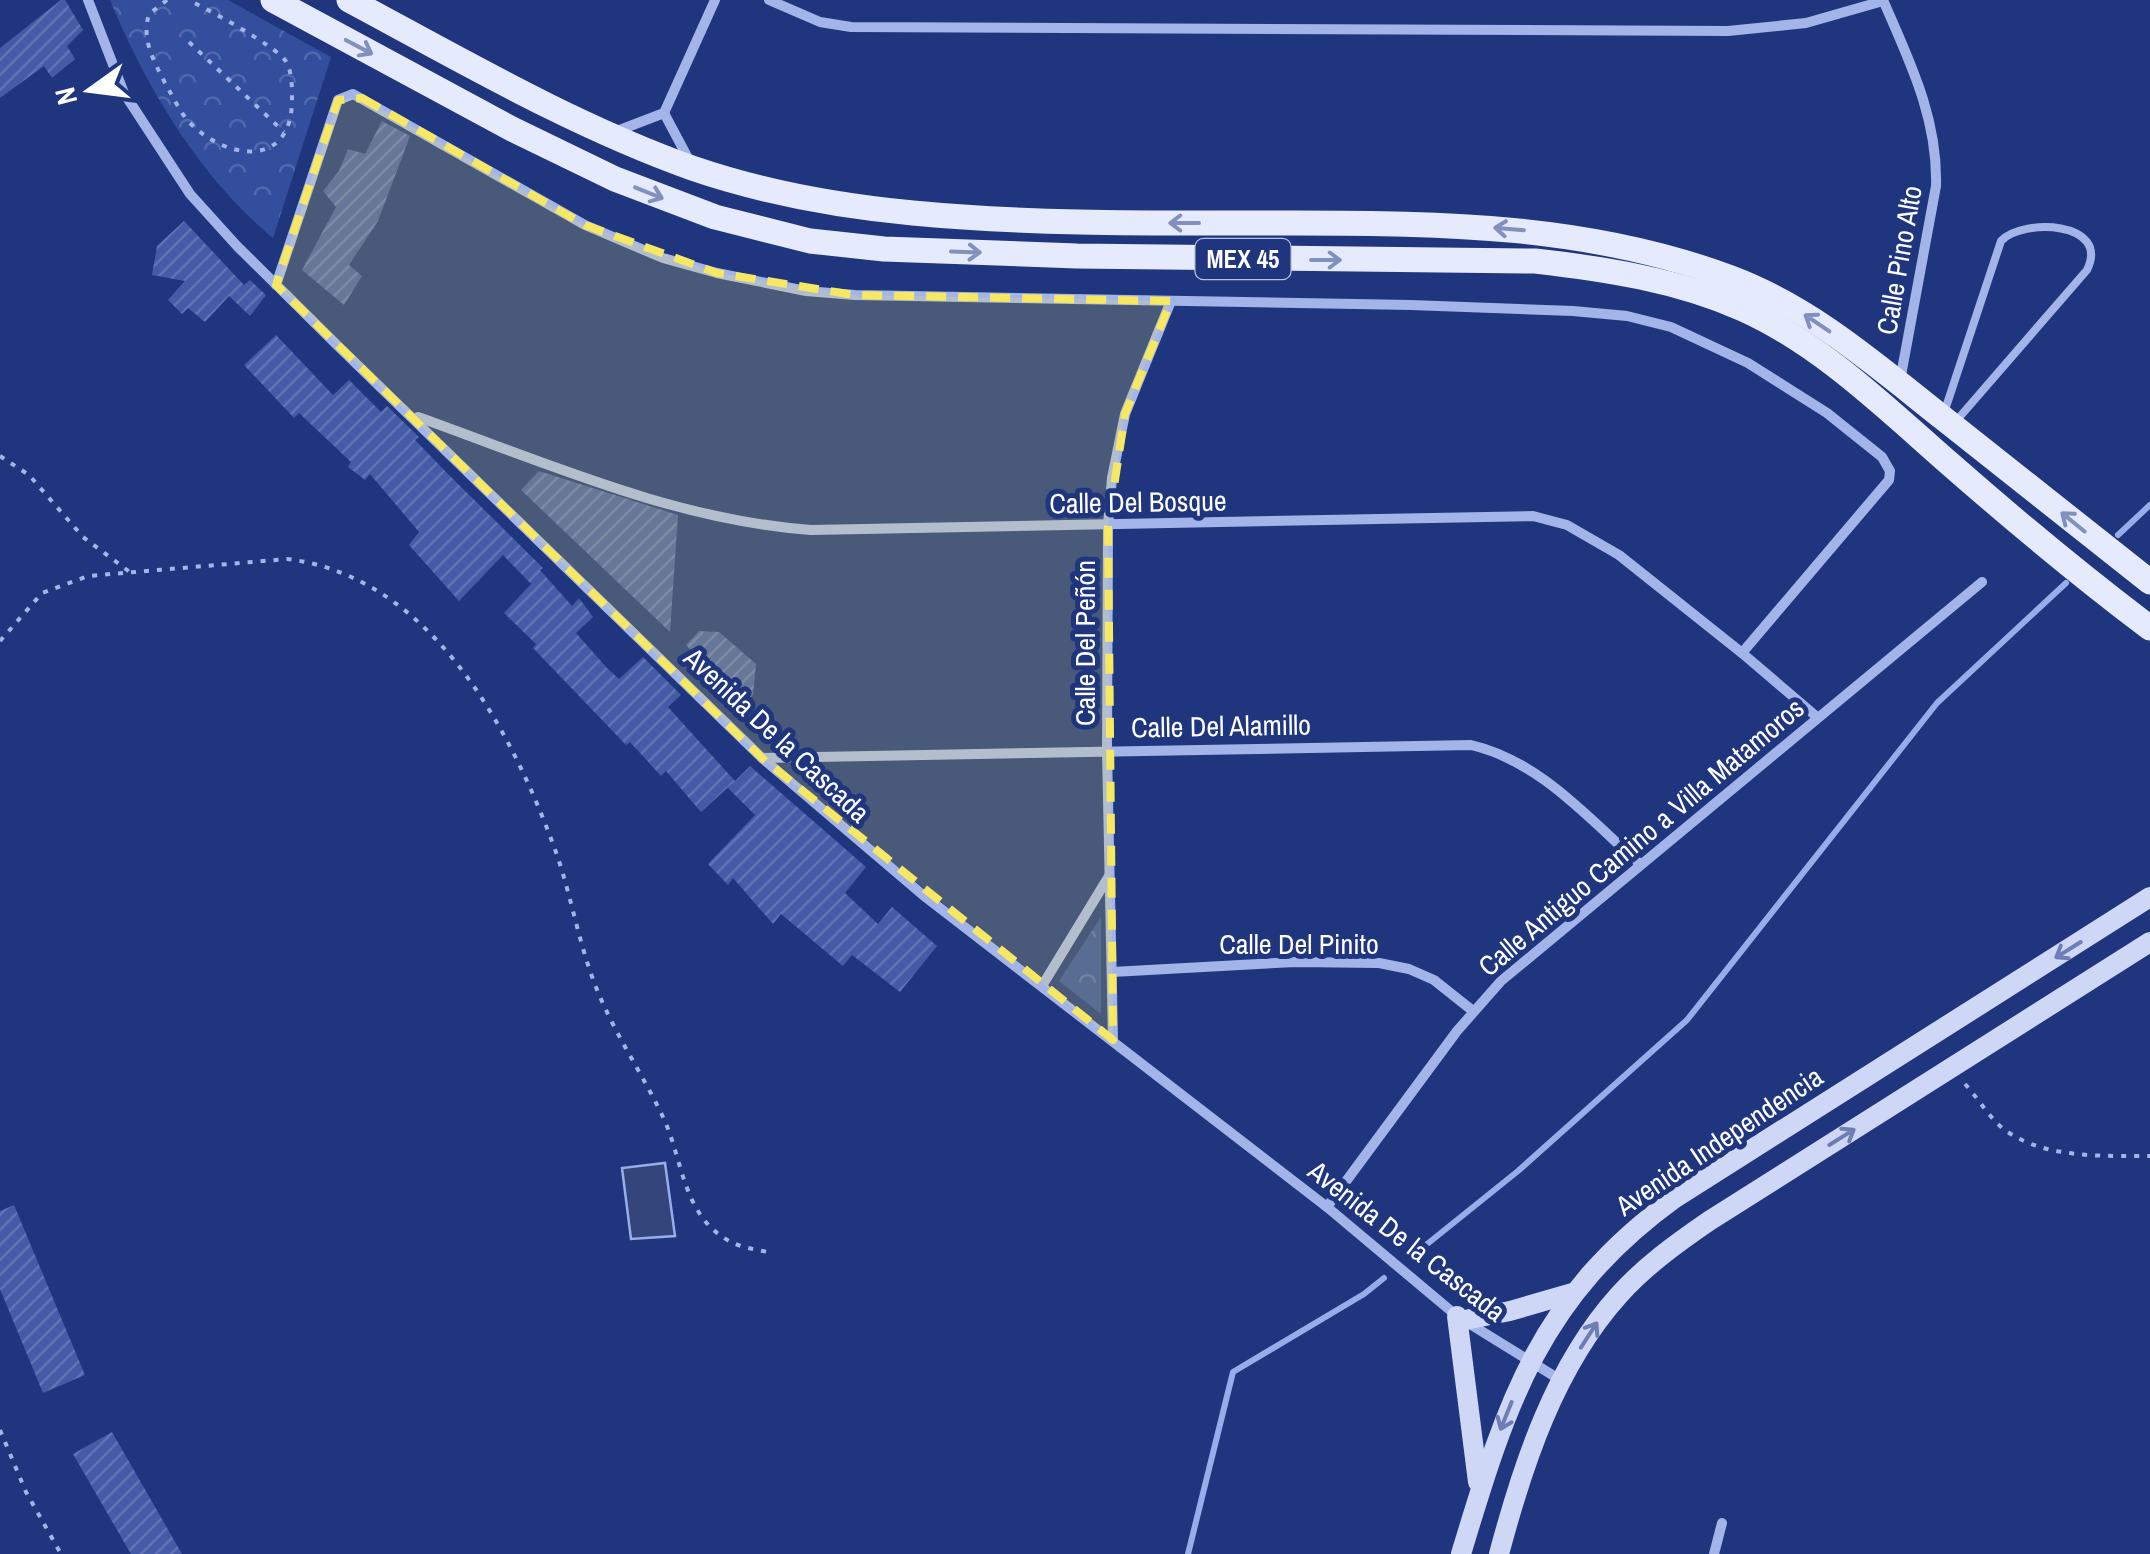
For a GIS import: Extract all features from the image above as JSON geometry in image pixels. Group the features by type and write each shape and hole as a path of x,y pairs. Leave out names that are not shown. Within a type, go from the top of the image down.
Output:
{"main road":[{"name":"MEX 45","path":"274,0 512,129 616,179 676,204 810,241 884,250 1275,260 1535,261 1606,270 1699,292 1768,321 1843,372 2060,558 2150,628"},
{"name":"MEX 45","path":"348,0 606,133 695,169 790,194 914,213 1160,223 1427,224 1538,232 1596,241 1694,265 1769,294 1809,317 1900,383 2150,582"},
{"name":"Avenida Independencia","path":"1461,1554 1500,1431 1530,1362 1572,1292 1616,1246 1675,1198 2150,898"},
{"path":"1499,1554 1520,1480 1562,1381 1599,1320 1644,1270 1709,1221 2150,942"},
{"path":"1480,1492 1461,1318 1510,1311 1572,1292"}],"street":[{"name":"Avenida De la Cascada","path":"88,0 124,93 190,194 276,285 762,758 924,895 1327,1208 1461,1318 1562,1381"},
{"path":"606,133 664,113 715,0"},
{"path":"769,0 820,22 851,27 1688,31 1781,28 1883,1"},
{"name":"Calle Pino Alto","path":"1883,1 1920,88 1937,160 1936,186 1896,416"},
{"path":"276,285 338,100 353,94 585,224 663,258 806,291 1573,311 1628,316 1671,327 1748,363 1826,413 1882,457 1890,472 1888,480 1742,652"},
{"path":"664,113 695,169"},
{"name":"Calle Del Peñón","path":"1113,1040 1107,750 1108,526 1117,445 1125,414 1171,301"},
{"name":"Calle Del Bosque","path":"411,414 657,502 736,521 811,530 1533,516 1591,536 1742,652 1816,717"},
{"name":"Calle Antiguo Camino a Villa Matamoros","path":"1327,1208 1473,1011 1526,957 1982,582"},
{"name":"Calle Del Alamillo","path":"762,758 1471,745 1520,762 1640,864"},
{"path":"1042,986 1110,876"},
{"name":"Calle Del Pinito","path":"1112,972 1295,962 1379,963 1409,969 1434,980 1473,1011"},
{"path":"1714,1554 1722,1523"}],"lane":[{"path":"2016,229 2075,231 2083,235 2091,252 2087,270 1948,422 2001,241 2016,229"}],"path":[{"path":"167,0 149,14 144,36 184,116 219,144 255,153 266,151 284,132 292,104 290,74 284,59 188,0"},
{"path":"189,42 284,132"},
{"path":"0,456 28,475 83,537 131,573"},
{"path":"0,641 42,593 88,576 286,558 315,562 377,592 440,643 467,675 489,711 553,844 592,977 606,1013 663,1117 686,1192 707,1222 729,1241 773,1254"},
{"path":"1953,1068 2000,1126 2027,1142 2060,1151 2150,1156"},
{"path":"0,1430 26,1492 61,1554"}],"highlighted area":[{"path":"362,98 585,225 717,273 855,295 1171,301 1125,414 1108,526 1113,1040 762,758 276,285 338,100"}],"green space":[{"path":"110,0 228,0 331,57 273,238 221,187 177,129 140,65"},
{"path":"1101,917 1101,1014 1059,981"}],"shaded area":[{"path":"665,1163 675,1236 631,1239 622,1168"}],"building":[{"path":"65,0 83,30 67,46 75,59 52,78 44,66 0,98 0,48"},
{"path":"382,121 410,136 378,221 349,265 362,276 344,305 302,270 336,207 323,191 339,171 348,149 365,154"},
{"path":"184,221 244,285 250,280 266,295 250,316 229,296 205,322 188,308 182,314 168,300 185,281 152,275 157,246"},
{"path":"276,335 333,395 349,380 381,412 387,406 419,437 415,440 543,568 540,570 572,606 579,598 593,617 576,633 607,668 619,679 643,657 681,695 668,707 735,781 701,812 666,771 661,776 630,742 626,745 504,613 531,584 503,555 459,601 409,545 419,532 370,474 365,480 348,467 351,462 299,413 294,418 244,365"},
{"path":"539,471 678,515 670,632 521,490"},
{"path":"699,631 719,632 756,664 753,695 744,705 686,645"},
{"path":"750,766 866,867 845,893 878,924 892,907 937,946 900,992 852,955 843,966 781,914 773,924 733,878 728,885 708,864 755,815 728,788"},
{"path":"14,1205 85,1375 43,1393 0,1289 0,1211"},
{"path":"112,1432 182,1554 131,1554 73,1454"}],"waterway":[{"path":"2118,535 2150,505"},
{"path":"1411,1257 1518,1171 1687,1020 1937,703 2066,583"},
{"path":"1188,1554 1233,1372 1364,1294 1384,1278"}]}
